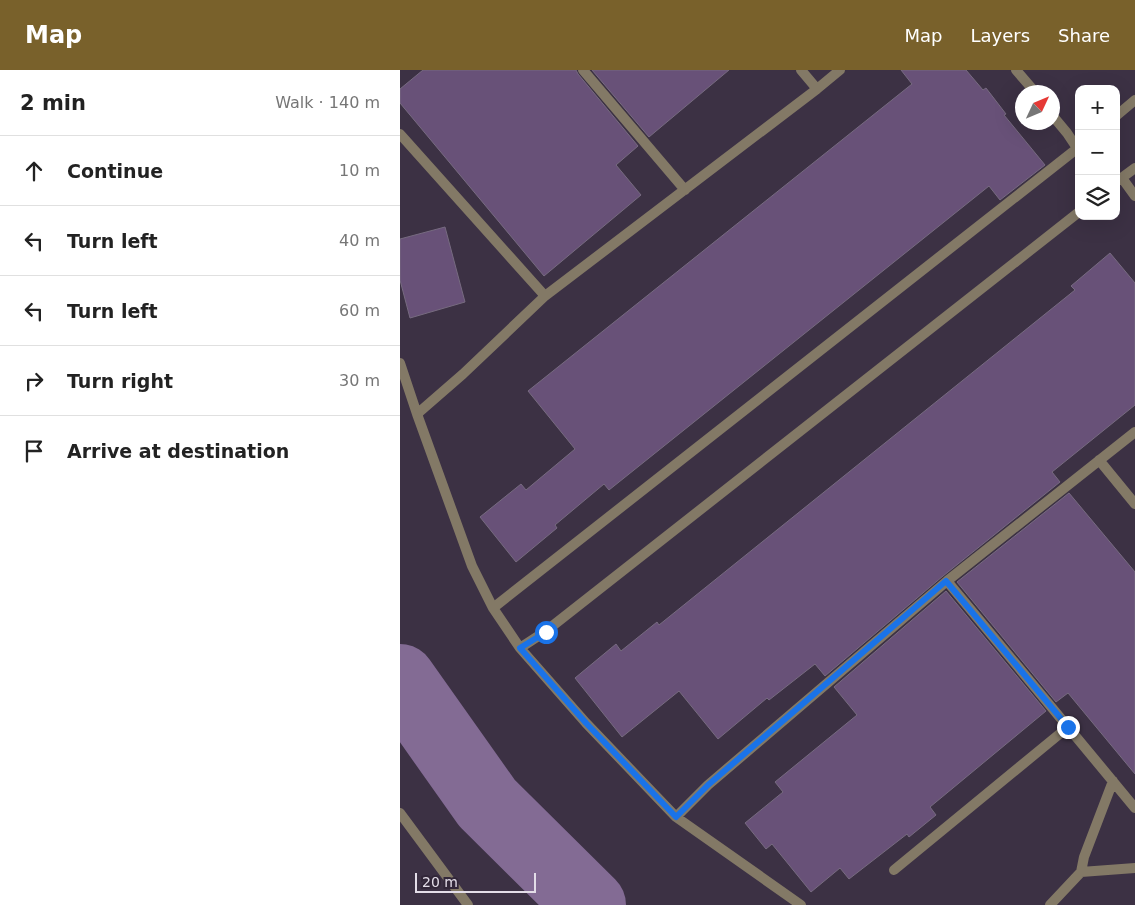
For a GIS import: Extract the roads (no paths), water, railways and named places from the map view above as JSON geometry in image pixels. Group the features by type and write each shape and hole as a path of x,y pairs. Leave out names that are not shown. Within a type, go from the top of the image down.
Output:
{"street":[{"path":"583,70 685,190"},
{"path":"801,70 817,89"},
{"path":"417,414 545,296 840,70"},
{"path":"1016,70 1028,85"},
{"path":"1120,113 1135,100"},
{"path":"1060,125 1075,144"},
{"path":"400,134 545,296"},
{"path":"493,608 1075,150"},
{"path":"1120,179 1135,168"},
{"path":"1120,181 1135,196"},
{"path":"520,648 554,625 1075,215"},
{"path":"400,363 472,566 493,608 520,648 586,723 676,817 801,905"},
{"path":"676,817 708,785 946,581 1135,432"},
{"path":"1099,460 1135,504"},
{"path":"946,581 1135,808"},
{"path":"894,870 1068,727"},
{"path":"1050,905 1081,872 1084,857 1113,782"},
{"path":"400,813 468,905"},
{"path":"1081,872 1135,868"}],"waterway":[{"path":"400,680 487,803 590,905"}]}
